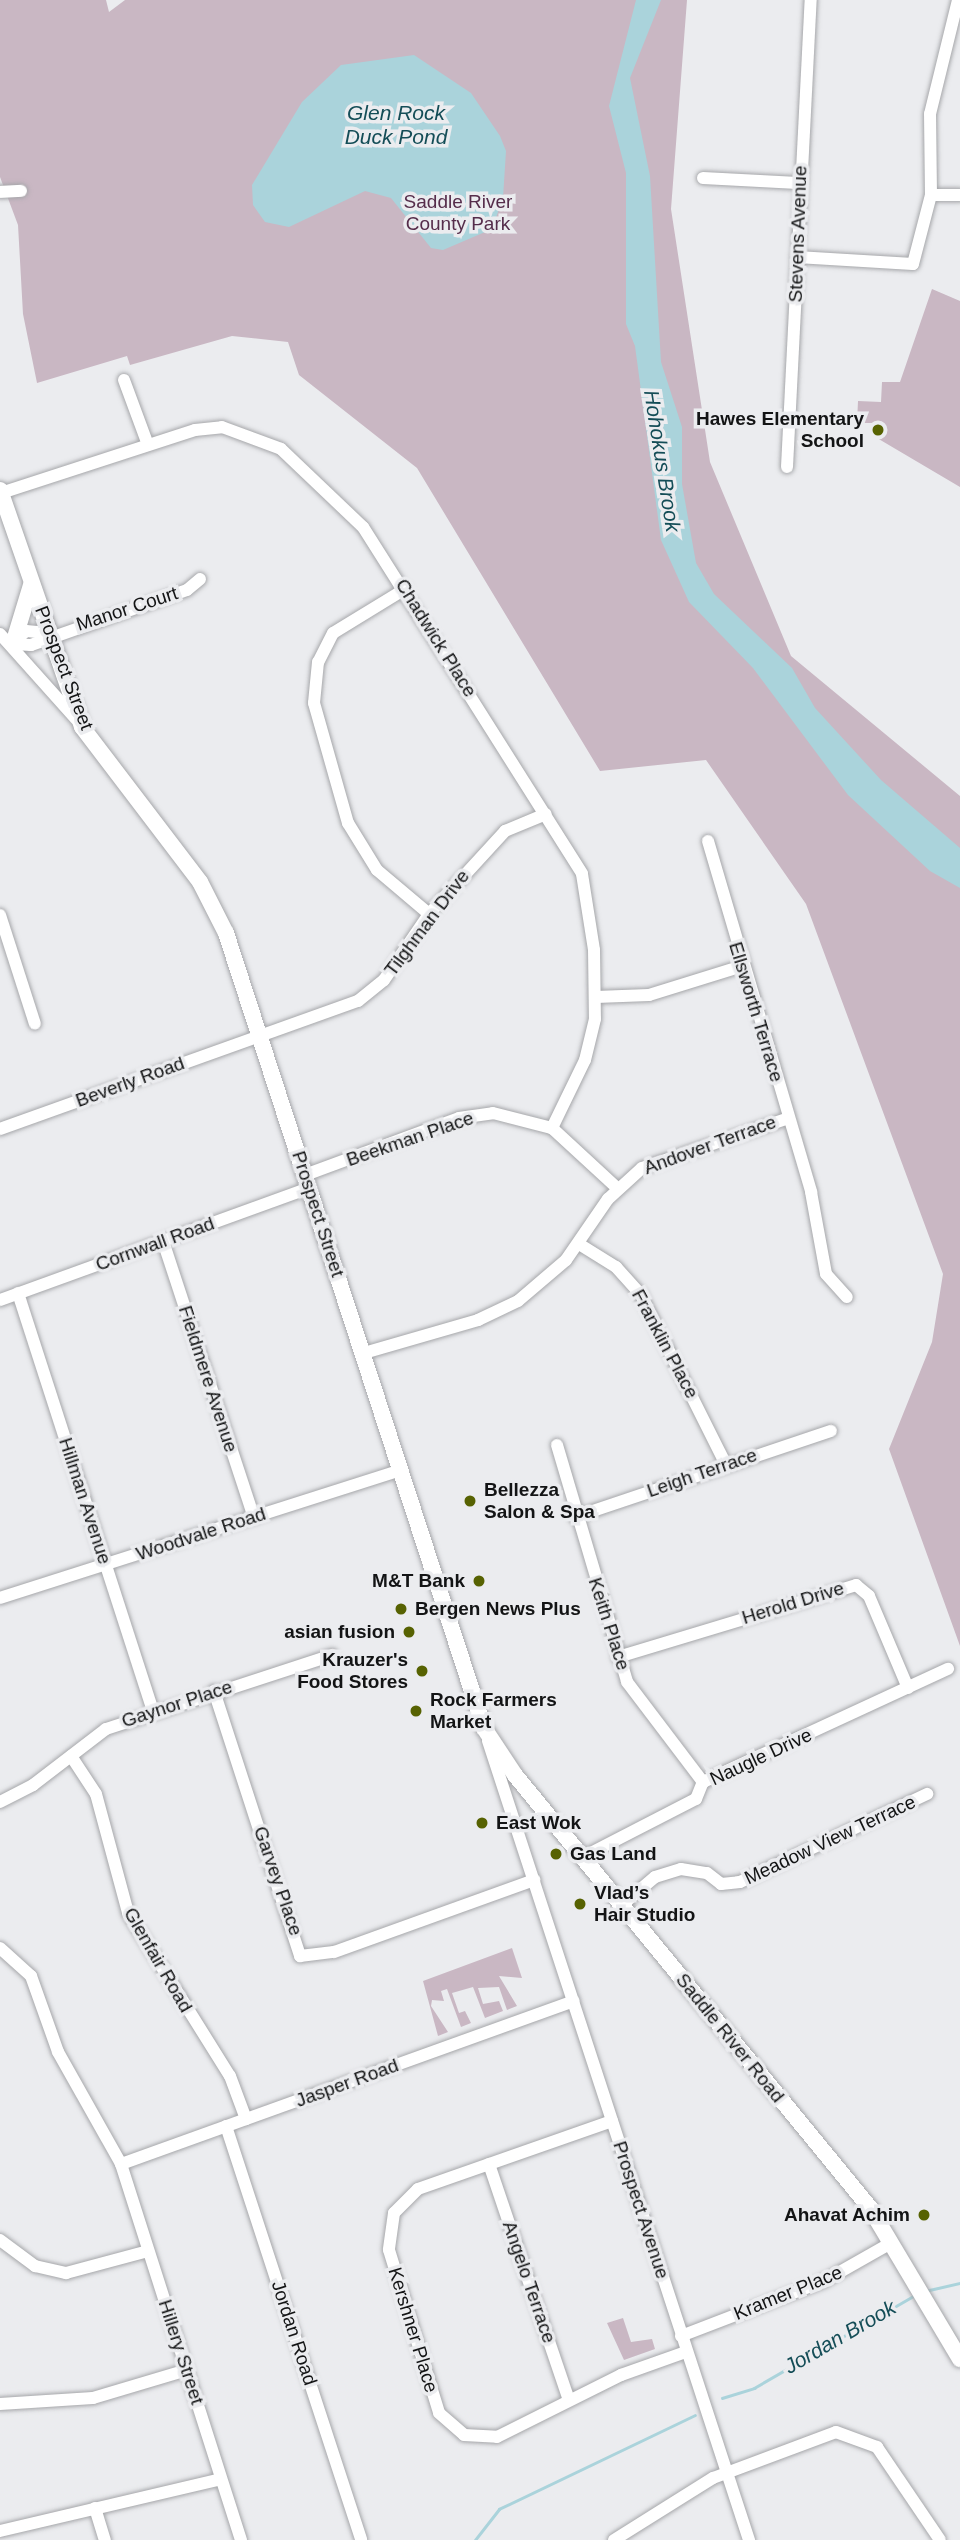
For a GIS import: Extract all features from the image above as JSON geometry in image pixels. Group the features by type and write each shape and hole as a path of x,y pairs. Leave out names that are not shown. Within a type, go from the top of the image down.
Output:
{"main road":[{"name":"Prospect Street","path":"0,492 82,727 213,904 364,1353 484,1728"},
{"name":"Prospect Street","path":"6,639 31,583"},
{"name":"Saddle River Road","path":"484,1728 583,1857 870,2207 960,2359"}],"street":[{"name":"Stevens Avenue","path":"787,467 798,183 811,0"},
{"path":"797,257 913,264 931,195 930,114 958,0"},
{"path":"703,178 798,183"},
{"path":"0,192 21,191"},
{"path":"931,195 960,195"},
{"path":"124,380 148,444"},
{"name":"Chadwick Place","path":"0,492 208,427 264,439 345,508 405,589 582,874 596,997 585,1060 552,1128"},
{"name":"Manor Court","path":"6,639 26,631 51,634 187,590 200,579"},
{"path":"405,589 333,633 318,662 314,703 348,823 377,870 429,914"},
{"path":"6,639 82,727"},
{"name":"Tilghman Drive","path":"259,1036 372,992 429,914 505,831 546,814"},
{"name":"Ellsworth Terrace","path":"708,841 742,966 789,1118 826,1274 847,1297"},
{"path":"0,915 35,1024"},
{"path":"596,997 649,995 742,966"},
{"name":"Beverly Road","path":"0,1129 259,1036"},
{"name":"Beekman Place","path":"307,1181 476,1115 513,1115 552,1128 617,1188"},
{"name":"Andover Terrace","path":"364,1353 498,1311 551,1276 579,1244 617,1188 656,1161 789,1118"},
{"name":"Cornwall Road","path":"0,1300 163,1241 307,1181"},
{"name":"Fieldmere Avenue","path":"163,1241 254,1517"},
{"name":"Franklin Place","path":"579,1244 616,1267 641,1295 726,1465"},
{"name":"Hillman Avenue","path":"18,1293 152,1710"},
{"name":"Leigh Terrace","path":"575,1517 831,1431"},
{"name":"Keith Place","path":"557,1445 575,1517 618,1657 638,1701 703,1782"},
{"name":"Woodvale Road","path":"0,1598 402,1470"},
{"name":"Herold Drive","path":"618,1657 856,1585 869,1596 908,1688"},
{"name":"Gaynor Place","path":"0,1802 71,1756 106,1729 152,1710 332,1655"},
{"name":"Naugle Drive","path":"583,1857 696,1799 703,1782 948,1669"},
{"name":"Garvey Place","path":"214,1691 300,1956 334,1952 534,1880"},
{"name":"Prospect Street","path":"484,1728 534,1880"},
{"name":"Glenfair Road","path":"71,1756 96,1794 128,1913 230,2076 246,2119"},
{"name":"Meadow View Terrace","path":"622,1905 655,1877 681,1869 707,1873 721,1884 740,1882 927,1794"},
{"name":"Prospect Avenue","path":"534,1880 749,2540"},
{"name":"Hillery Street","path":"0,1948 31,1976 58,2052 121,2164 241,2540"},
{"name":"Jasper Road","path":"121,2164 574,2001"},
{"name":"Kershner Place","path":"612,2121 418,2189 400,2203 390,2224 389,2250 439,2413 454,2430 485,2439 569,2400 686,2352"},
{"name":"Jordan Road","path":"226,2126 361,2540"},
{"name":"Angelo Terrace","path":"489,2164 569,2400"},
{"path":"0,2240 28,2263 66,2273 148,2251"},
{"name":"Kramer Place","path":"681,2336 824,2281 891,2243"},
{"path":"0,2404 93,2398 187,2370"},
{"path":"614,2540 729,2474 813,2436 859,2436 885,2456 940,2540"},
{"path":"0,2531 95,2508 132,2505 221,2479"},
{"path":"95,2508 105,2540"}],"green space":[{"name":"Saddle River County Park","path":"0,0 106,0 109,12 125,0 687,0 671,209 710,462 791,656 960,796 960,1646 889,1449 932,1342 943,1274 806,904 706,760 600,771 417,468 299,375 288,342 232,336 130,365 127,356 37,383 23,314 18,225 0,177"},
{"path":"932,289 960,301 960,487 877,438 877,423 857,423 858,401 881,402 882,382 900,382"},
{"path":"512,1948 522,1978 499,1976 517,2006 507,2010 499,1987 478,1988 483,2004 499,2001 503,2011 485,2018 473,1987 452,1993 459,2013 465,2011 471,2023 461,2027 447,1989 441,1991 444,2001 432,2000 431,2006 448,2032 438,2036 423,1981"},
{"path":"623,2318 631,2342 652,2339 655,2349 624,2360 607,2323"}],"water":[{"name":"Hohokus Brook","path":"636,0 661,0 630,78 650,176 661,362 682,427 682,484 696,563 714,594 792,668 815,708 881,780 960,848 960,888 930,871 848,795 753,668 689,602 661,540 635,346 626,324 626,173 609,106"},
{"name":"Glen Rock Duck Pond","path":"414,55 471,93 500,136 506,151 503,198 492,229 443,250 431,248 391,198 365,191 289,227 265,222 253,205 252,185 302,102 341,65"}],"waterway":[{"name":"Jordan Brook","path":"925,2291 960,2283"},
{"name":"Jordan Brook","path":"722,2398 754,2388 915,2295"},
{"name":"Jordan Brook","path":"475,2540 499,2509 695,2415"}],"place":[{"name":"Hawes Elementary School","path":"878,430"},
{"name":"Bellezza Salon & Spa","path":"470,1501"},
{"name":"M&T Bank","path":"479,1581"},
{"name":"Bergen News Plus","path":"401,1609"},
{"name":"asian fusion","path":"409,1632"},
{"name":"Krauzer's Food Stores","path":"422,1671"},
{"name":"Rock Farmers Market","path":"416,1711"},
{"name":"East Wok","path":"482,1823"},
{"name":"Gas Land","path":"556,1854"},
{"name":"Vlad’s Hair Studio","path":"580,1904"},
{"name":"Ahavat Achim","path":"924,2215"}]}
